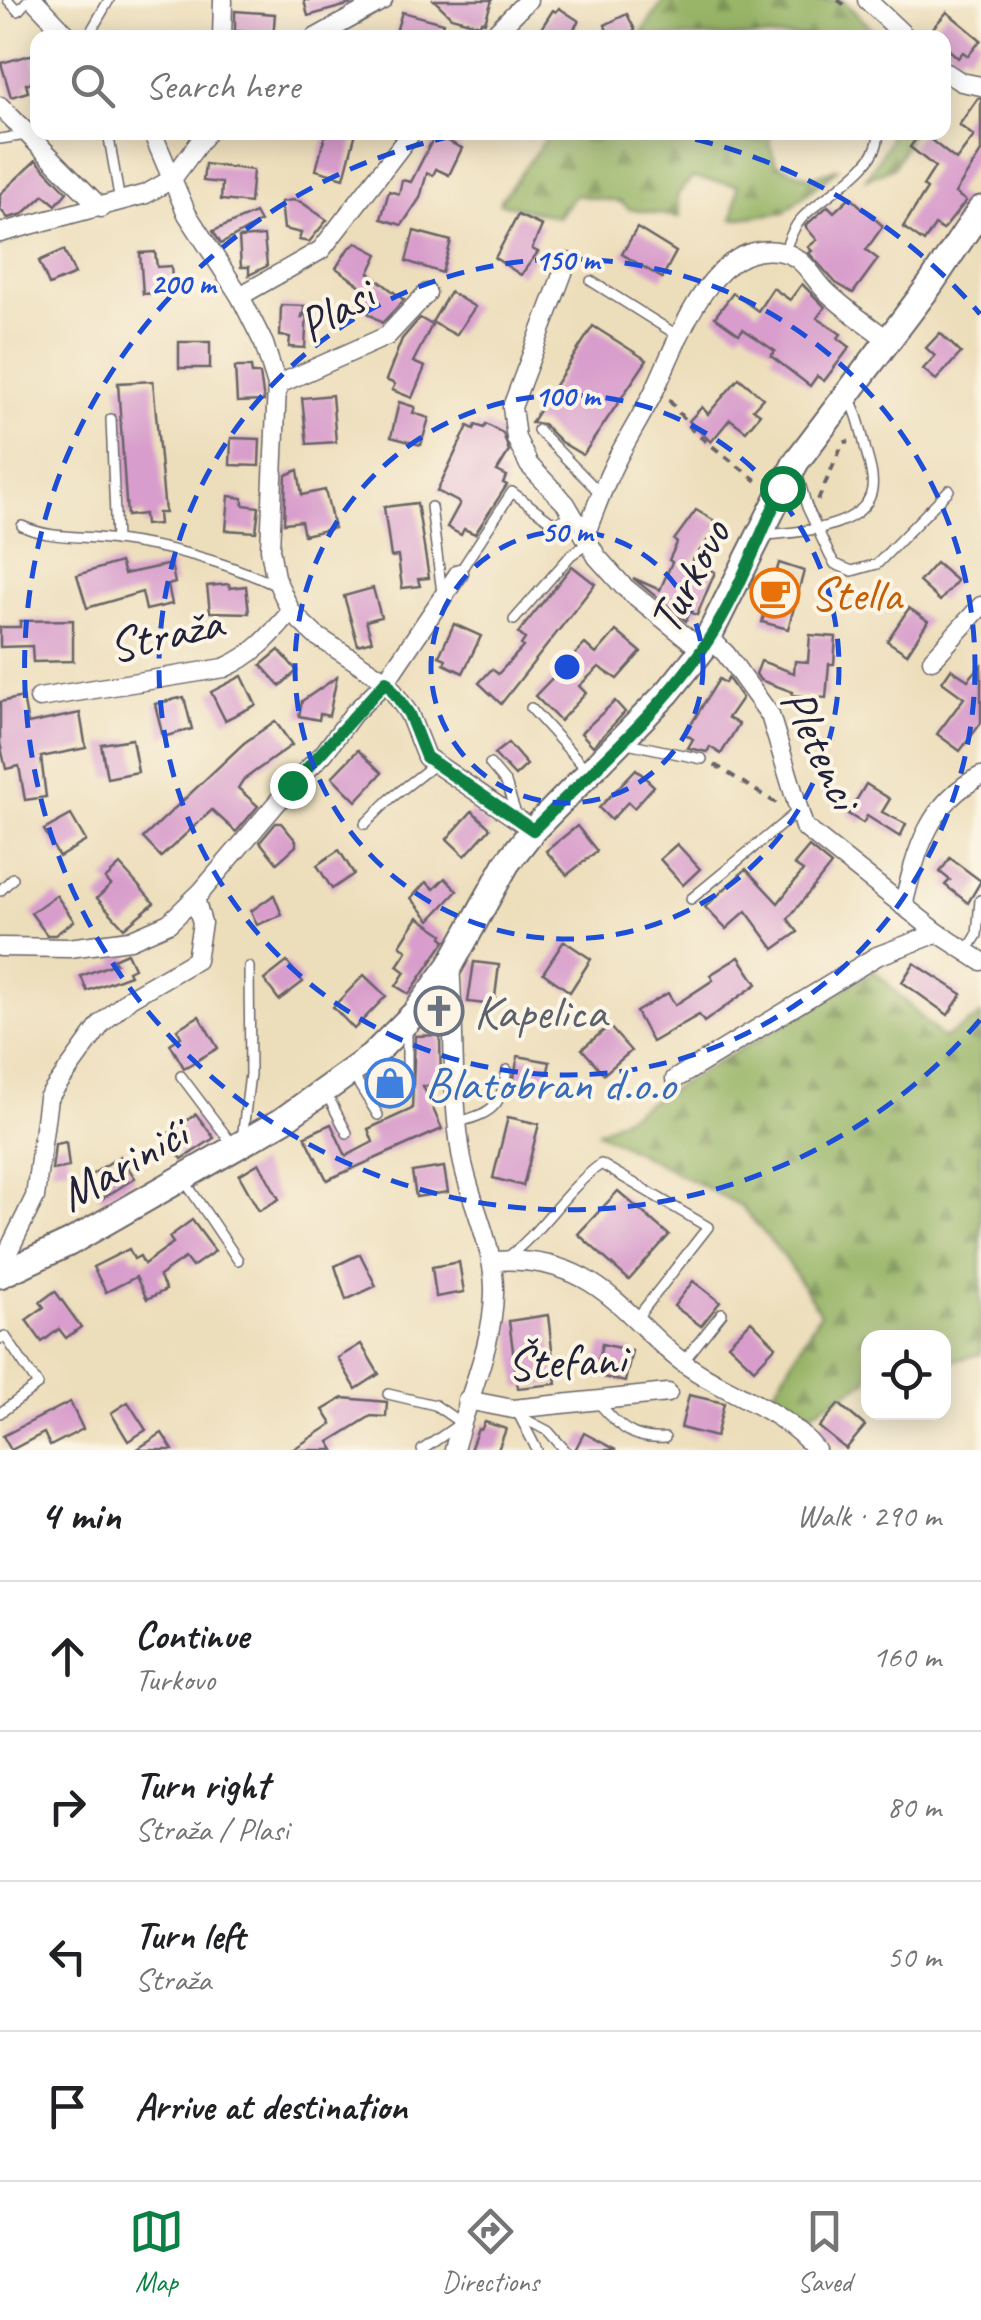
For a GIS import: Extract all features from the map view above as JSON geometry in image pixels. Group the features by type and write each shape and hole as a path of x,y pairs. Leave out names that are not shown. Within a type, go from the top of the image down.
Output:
{"main road":[{"name":"Turkovo","path":"283,1120 371,1057 408,1020 450,966 526,825 589,774 621,742 706,644 796,462 978,220"},
{"name":"Marinići","path":"3,1265 69,1243 283,1120"}],"street":[{"path":"31,0 62,30"},
{"path":"222,30 223,0"},
{"path":"329,30 383,0"},
{"path":"498,30 528,0"},
{"path":"867,0 899,30"},
{"path":"951,76 981,86"},
{"path":"0,106 28,135"},
{"path":"33,140 101,208"},
{"path":"155,140 210,254 240,296 264,344 277,384 270,549 291,612 315,635 386,681 409,714 426,757 526,825"},
{"path":"0,233 146,194 172,178 201,140"},
{"name":"Plasi","path":"240,296 321,250 406,140"},
{"path":"588,537 612,468 656,388 677,335 717,274 732,262 767,251 784,252 798,259 834,298 888,340"},
{"name":"Pletenci","path":"567,262 512,407 516,438 528,465 572,513 597,557 623,586 726,654 770,715 804,826 938,932 976,952"},
{"name":"Plasi","path":"277,384 387,336 428,293"},
{"path":"0,947 69,948 130,940 169,924 386,681 458,572"},
{"path":"932,660 981,606"},
{"name":"Straža","path":"39,698 224,668 261,647 291,612"},
{"path":"903,906 926,831 944,802 981,776"},
{"path":"3,1265 36,1196 48,1098 102,1022 130,998 196,960 202,923 196,898"},
{"path":"676,1079 877,956 938,932"},
{"path":"450,966 462,1156 476,1218 498,1261 518,1259 548,1264 581,1277 619,1302 684,1362 799,1432 816,1450"},
{"name":"Štefani","path":"454,1450 491,1328 498,1261"},
{"name":"Štefani","path":"467,1400 516,1412 668,1393"}],"lane":[{"path":"8,0 18,11 31,0"},
{"path":"91,30 108,0"},
{"path":"0,140 28,135"},
{"path":"109,140 120,202"},
{"path":"784,252 798,222 824,196 873,159 879,140"},
{"path":"592,281 677,335"},
{"path":"760,535 818,528 855,514 872,491 868,460 848,396"},
{"path":"111,419 116,540"},
{"path":"538,430 601,494"},
{"path":"796,462 802,491 835,564 852,570 877,564 949,490"},
{"path":"458,572 512,492 555,524 572,513"},
{"path":"431,506 442,598"},
{"path":"22,526 58,537 168,548 246,572 280,588"},
{"path":"514,620 588,537"},
{"path":"531,708 589,774"},
{"path":"621,742 702,759"},
{"path":"365,824 390,798 435,764"},
{"path":"490,764 506,783 526,825"},
{"path":"691,899 798,811"},
{"path":"0,891 13,878"},
{"path":"976,952 980,900"},
{"path":"238,1146 250,1074 250,967"},
{"path":"407,1077 408,1020"},
{"path":"459,1122 486,1114 494,1107 501,1098 507,1070"},
{"path":"351,1071 378,1116"},
{"path":"181,1076 238,1146"},
{"path":"325,1090 346,1133"},
{"path":"498,1261 528,1242 580,1179 601,1164 708,1227 636,1319"},
{"path":"182,1178 238,1260"},
{"path":"684,1362 722,1314"},
{"path":"0,1339 4,1336 38,1386 0,1413"},
{"path":"388,1394 435,1405 461,1424 422,1450"},
{"path":"598,1402 619,1427 645,1440 666,1438"},
{"path":"516,1412 537,1450"},
{"path":"516,1412 548,1431 565,1450"}],"path":[{"path":"662,393 694,432 766,488"},
{"path":"818,500 843,443 848,440"},
{"path":"702,759 734,775 774,803 798,811"}],"green space":[{"path":"664,0 842,0 874,30 644,30"},
{"path":"545,140 769,140 776,164 811,178 839,168 784,212 733,219 738,185 692,178 677,195 680,217 575,195 558,217 499,203"},
{"path":"890,140 908,140 894,167 866,179"},
{"path":"875,971 943,1039 981,1015 981,1354 951,1361 951,1330 861,1330 861,1384 810,1413 784,1411 775,1390 820,1313 785,1258 741,1206 598,1132"}],"building":[{"path":"304,0 350,0 351,4 308,16"},
{"path":"434,0 492,0 485,22 480,25 451,17"},
{"path":"559,8 579,21 573,30 540,30 553,10"},
{"path":"235,11 275,14 274,30 235,30"},
{"path":"402,12 443,23 441,30 397,30"},
{"path":"947,12 981,40 968,56 963,52 958,58 951,52 951,30 931,30"},
{"path":"627,14 635,30 607,30 605,25"},
{"path":"30,55 28,92 11,97 1,63"},
{"path":"981,98 981,152 955,193 966,201 943,230 935,225 924,242 903,227 927,189 923,186 935,167 910,147 915,140 931,140 956,160 974,136 959,125"},
{"path":"324,140 354,140 344,178 316,170"},
{"path":"432,140 445,140 462,148 449,175 436,169 433,175 427,173 420,198 402,225 381,219 389,191 399,194 402,180 411,182"},
{"path":"36,160 67,192 56,205 44,195 23,214 8,218 0,209 0,194"},
{"path":"205,164 253,170 250,203 221,200 222,183 203,181"},
{"path":"850,197 883,226 866,250 878,259 853,293 836,283 809,253 812,251 808,247 817,240 805,226 828,206 834,212"},
{"path":"292,200 327,220 309,242 299,240 301,233 284,229 281,202"},
{"path":"255,213 260,222 221,244 213,231"},
{"path":"518,215 542,226 532,249 538,252 521,275 495,258"},
{"path":"637,228 676,252 662,278 622,254"},
{"path":"414,231 451,241 442,273 406,261"},
{"path":"264,236 267,266 249,275 249,267 241,267 239,238"},
{"path":"357,243 378,254 369,273 404,300 382,323 359,306 366,297 362,293 365,289 336,268 348,249"},
{"path":"64,250 75,274 49,285 39,261"},
{"path":"155,252 157,267 171,266 173,292 143,294 140,253"},
{"path":"802,284 825,307 817,318 841,334 838,338 850,347 824,381 817,376 810,386 771,356 775,351 743,329 739,334 715,317 733,293 758,311 773,288 790,300"},
{"path":"450,292 475,307 456,335 432,322"},
{"path":"281,305 305,306 301,319 307,311 305,348 289,347 290,337 280,336"},
{"path":"420,318 432,325 413,362 425,367 412,398 392,390 395,384 386,380 402,339"},
{"path":"593,326 647,360 583,455 561,442 543,424 531,423"},
{"path":"940,333 961,353 936,380 923,369 935,356 926,348"},
{"path":"179,342 210,342 210,368 179,368"},
{"path":"235,367 251,367 252,374 260,374 264,401 237,402"},
{"path":"739,378 763,398 753,409 760,414 746,431 730,419 711,442 689,421 702,407 708,414"},
{"path":"153,381 165,513 158,513 159,524 145,525 144,514 127,516 118,383"},
{"path":"332,395 336,442 307,444 302,398"},
{"path":"399,402 415,407 413,413 429,418 421,445 391,437"},
{"path":"486,424 503,433 509,451 497,471 507,476 503,483 507,485 475,534 464,529 461,535 447,527 460,503 437,491 468,426 484,428"},
{"path":"231,438 260,439 259,466 230,465"},
{"path":"298,470 302,495 325,490 334,528 304,535 301,521 284,523 286,475"},
{"path":"229,496 243,498 243,505 259,507 256,532 226,530"},
{"path":"417,503 429,578 418,579 420,586 402,588 398,556 391,557 384,507"},
{"path":"696,510 720,524 692,561 715,572 697,615 690,612 686,621 633,578 660,590 672,562 669,560 677,543 674,540"},
{"path":"120,562 124,574 171,564 175,583 168,585 172,604 146,610 142,592 87,608 77,575"},
{"path":"779,563 804,571 788,629 762,622"},
{"path":"936,563 957,581 940,601 919,582"},
{"path":"572,566 595,584 501,704 479,683 492,669 498,674 523,647 525,639 518,633"},
{"path":"229,584 230,588 246,586 249,613 210,612 207,586"},
{"path":"373,588 381,617 366,621 372,641 358,645 344,596"},
{"path":"909,608 928,621 907,654 887,641"},
{"path":"73,620 73,661 33,662 32,646 0,647 0,627 20,627 20,621"},
{"path":"454,624 481,636 463,673 444,664 446,659 439,656"},
{"path":"616,631 641,652 617,679 599,667 579,686 586,693 560,721 535,696 585,644 596,654"},
{"path":"810,635 836,637 826,698 792,695 793,692 760,680 756,674 761,661 794,673 795,661 808,662"},
{"path":"279,650 297,671 280,686 261,665"},
{"path":"981,665 981,723 960,751 937,734 964,698 942,682 951,669 968,680"},
{"path":"242,676 256,705 225,720 211,692"},
{"path":"337,677 329,716 320,714 319,720 299,716 302,701"},
{"path":"728,678 742,698 728,718 739,724 721,754 710,747 707,752 688,748 693,739 685,734 719,679 725,683"},
{"path":"23,697 28,724 80,713 86,748 41,757 46,797 25,800 19,766 6,769 0,743 0,702"},
{"path":"184,697 192,729 163,737 155,704"},
{"path":"615,701 625,712 593,746 581,733"},
{"path":"275,721 292,745 243,780 238,788 258,806 236,832 212,810 161,857 143,838 244,743"},
{"path":"132,739 138,772 107,778 101,744"},
{"path":"508,743 527,765 515,776 494,754"},
{"path":"358,750 382,773 356,801 332,777"},
{"path":"636,769 654,786 634,808 628,802 611,820 599,808"},
{"path":"866,784 890,799 882,812 906,824 900,837 867,816 863,823 848,814"},
{"path":"472,811 490,828 465,856 447,839"},
{"path":"71,815 86,841 59,857 44,830"},
{"path":"276,823 281,823 296,841 296,846 277,863 260,842"},
{"path":"577,826 597,851 567,875 546,851"},
{"path":"677,844 700,869 683,885 660,859"},
{"path":"809,847 831,865 788,919 798,932 774,949 746,911 726,929 705,907 746,869 778,903 803,871 794,865"},
{"path":"339,850 354,874 332,889 317,865"},
{"path":"950,858 981,881 968,903 945,885 950,880 940,872"},
{"path":"120,865 154,903 124,928 97,898 111,885 105,879"},
{"path":"445,878 457,891 430,920 411,898 426,882 434,889"},
{"path":"56,895 74,921 55,935 47,935 31,913"},
{"path":"274,895 282,915 257,925 251,911"},
{"path":"418,917 446,940 409,994 396,986 405,972 397,966 407,951 400,945"},
{"path":"564,941 591,959 570,992 543,973"},
{"path":"127,953 134,968 128,971 130,975 87,991 81,976 116,963 113,959"},
{"path":"739,957 757,984 704,1022 699,1015 652,1042 636,1012 668,993 675,1005"},
{"path":"287,962 303,982 279,1000 264,980"},
{"path":"474,962 499,965 494,1005 468,1002"},
{"path":"914,963 962,994 948,1015 902,982"},
{"path":"364,975 386,996 354,1029 333,1007"},
{"path":"199,1016 218,1048 184,1068 170,1044 181,1037 177,1029"},
{"path":"609,1026 631,1051 604,1074 582,1049"},
{"path":"440,1035 441,1086 423,1086 442,1129 327,1180 305,1136 331,1124 346,1156 373,1142 368,1129 412,1109 415,1036"},
{"path":"518,1056 550,1062 544,1089 513,1083"},
{"path":"196,1114 214,1138 182,1159 165,1136"},
{"path":"508,1117 539,1124 523,1186 493,1178"},
{"path":"66,1142 69,1167 52,1170 55,1144"},
{"path":"120,1156 135,1178 102,1199 88,1177"},
{"path":"259,1163 279,1199 259,1211 239,1175"},
{"path":"444,1167 448,1192 416,1197 412,1172"},
{"path":"618,1191 669,1235 629,1280 578,1234"},
{"path":"192,1220 215,1251 192,1267 185,1258 159,1276 166,1290 147,1299 136,1277 106,1292 93,1267 129,1249 134,1259 140,1256 144,1264 173,1243 169,1237"},
{"path":"360,1254 376,1286 346,1300 335,1266"},
{"path":"459,1262 464,1292 436,1297 432,1267"},
{"path":"693,1281 720,1302 701,1326 674,1306"},
{"path":"55,1291 81,1327 66,1338 59,1329 42,1342 26,1320 44,1307 40,1302"},
{"path":"548,1315 556,1384 518,1388 509,1321"},
{"path":"751,1321 776,1346 754,1369 728,1344"},
{"path":"361,1344 379,1374 356,1389 338,1358"},
{"path":"602,1344 632,1351 625,1382 595,1375"},
{"path":"689,1395 724,1403 716,1437 681,1428"},
{"path":"343,1398 387,1402 386,1417 371,1416 329,1442 334,1450 292,1450 332,1424 323,1410"},
{"path":"70,1402 83,1429 50,1446 44,1433 11,1450 3,1436"},
{"path":"128,1402 146,1430 128,1441 111,1413"},
{"path":"839,1404 865,1426 846,1449 819,1427"},
{"path":"485,1422 506,1429 498,1450 470,1450 478,1429"},
{"path":"162,1433 173,1450 136,1450"},
{"path":"584,1433 616,1450 575,1450"}],"place":[{"name":"Stella","path":"775,593"},
{"name":"Kapelica","path":"439,1011"},
{"name":"Blatobran d.o.o","path":"390,1083"}],"route":[{"path":"292,785 386,681 409,714 426,757 533,830 668,692 702,650 782,488"}]}
